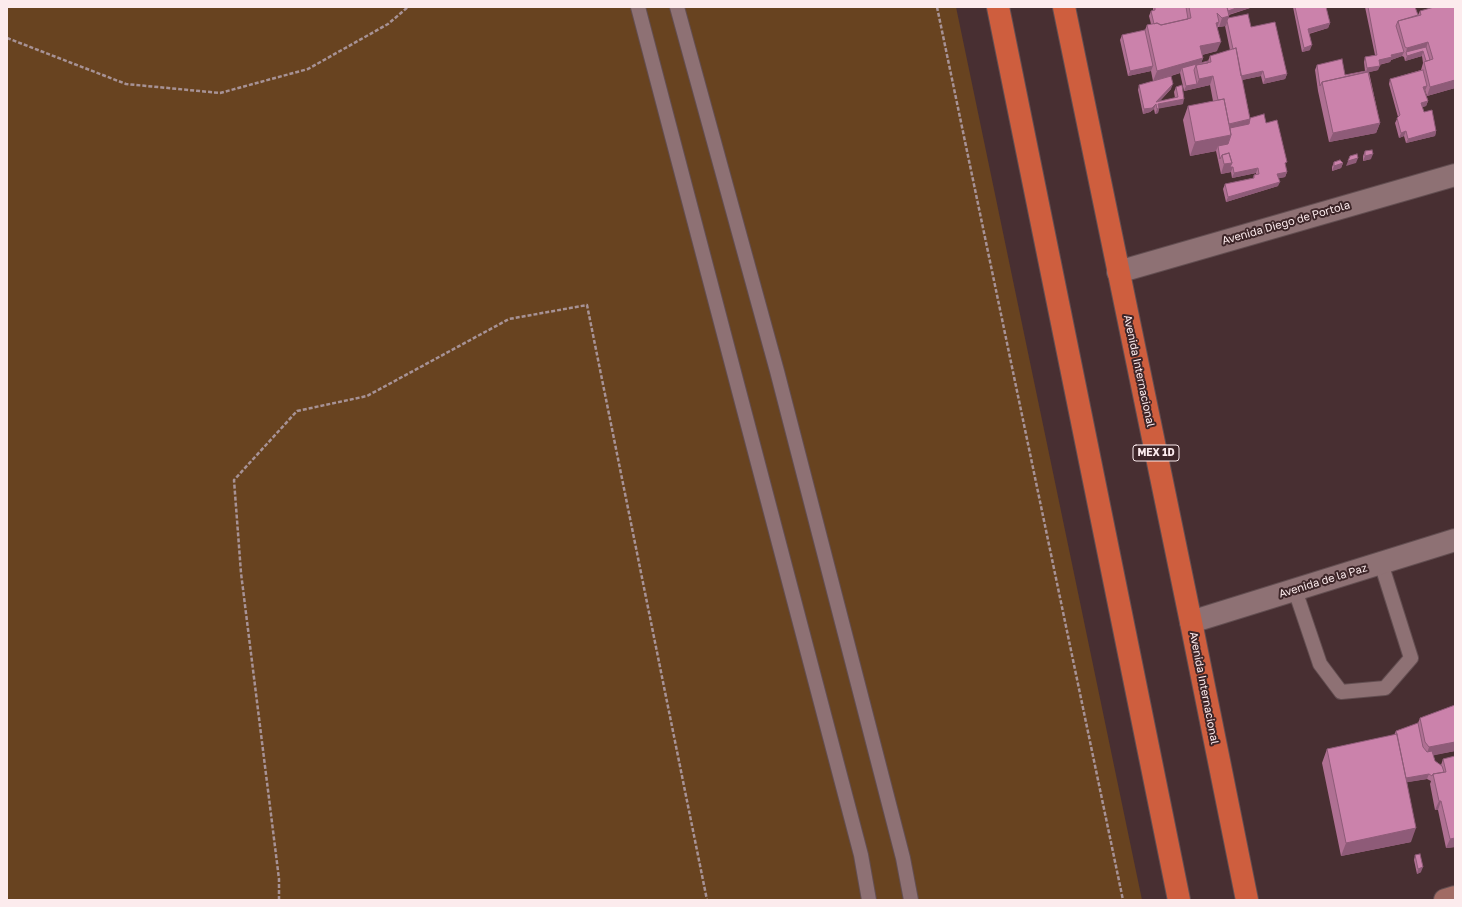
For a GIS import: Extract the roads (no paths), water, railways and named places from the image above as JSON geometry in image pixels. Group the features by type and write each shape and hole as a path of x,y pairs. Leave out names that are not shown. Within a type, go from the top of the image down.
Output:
{"highway":[{"path":"998,7 1180,900"},
{"name":"Avenida Internacional","path":"1064,7 1191,622 1246,900"}],"street":[{"name":"Avenida Diego de Portola","path":"1118,272 1455,175"},
{"name":"Avenida de la Paz","path":"1191,622 1455,540"},
{"path":"1445,900 1455,897"}],"lane":[{"path":"638,7 861,855 869,900"},
{"path":"678,7 781,387 903,858 911,900"},
{"path":"1295,590 1320,664 1341,692 1385,688 1411,658 1381,563"}]}
